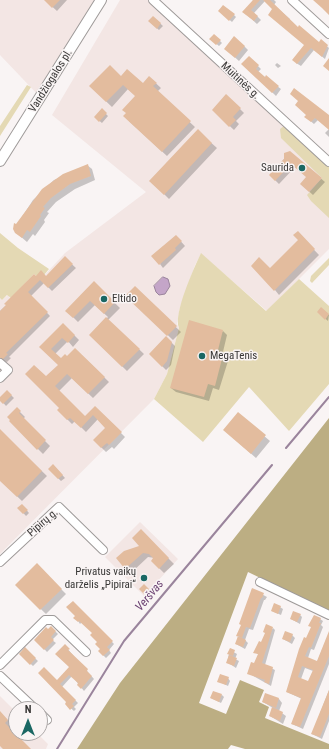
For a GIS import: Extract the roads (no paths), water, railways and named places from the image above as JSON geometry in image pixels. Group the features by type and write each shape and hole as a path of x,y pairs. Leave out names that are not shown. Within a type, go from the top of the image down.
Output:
{"main road":[{"name":"Vandžiogalos pl.","path":"1,159 101,0"}],"street":[{"name":"Muitinės g.","path":"153,0 329,162"},
{"path":"292,0 329,34"},
{"path":"0,363 8,370 0,378"},
{"name":"Pipirų g.","path":"0,562 59,507 103,550"},
{"path":"260,582 329,615"},
{"path":"0,665 45,620 53,620 86,652"},
{"path":"0,676 27,701"}],"waterway":[{"path":"286,448 329,397"},
{"name":"Veršvas","path":"57,749 124,641 272,465"}],"place":[{"name":"Saurida","path":"302,168"},
{"name":"Eltido","path":"104,299"},
{"name":"MegaTenis","path":"202,356"},
{"name":"Privatus vaikų darželis „Pipirai“","path":"144,578"}]}
